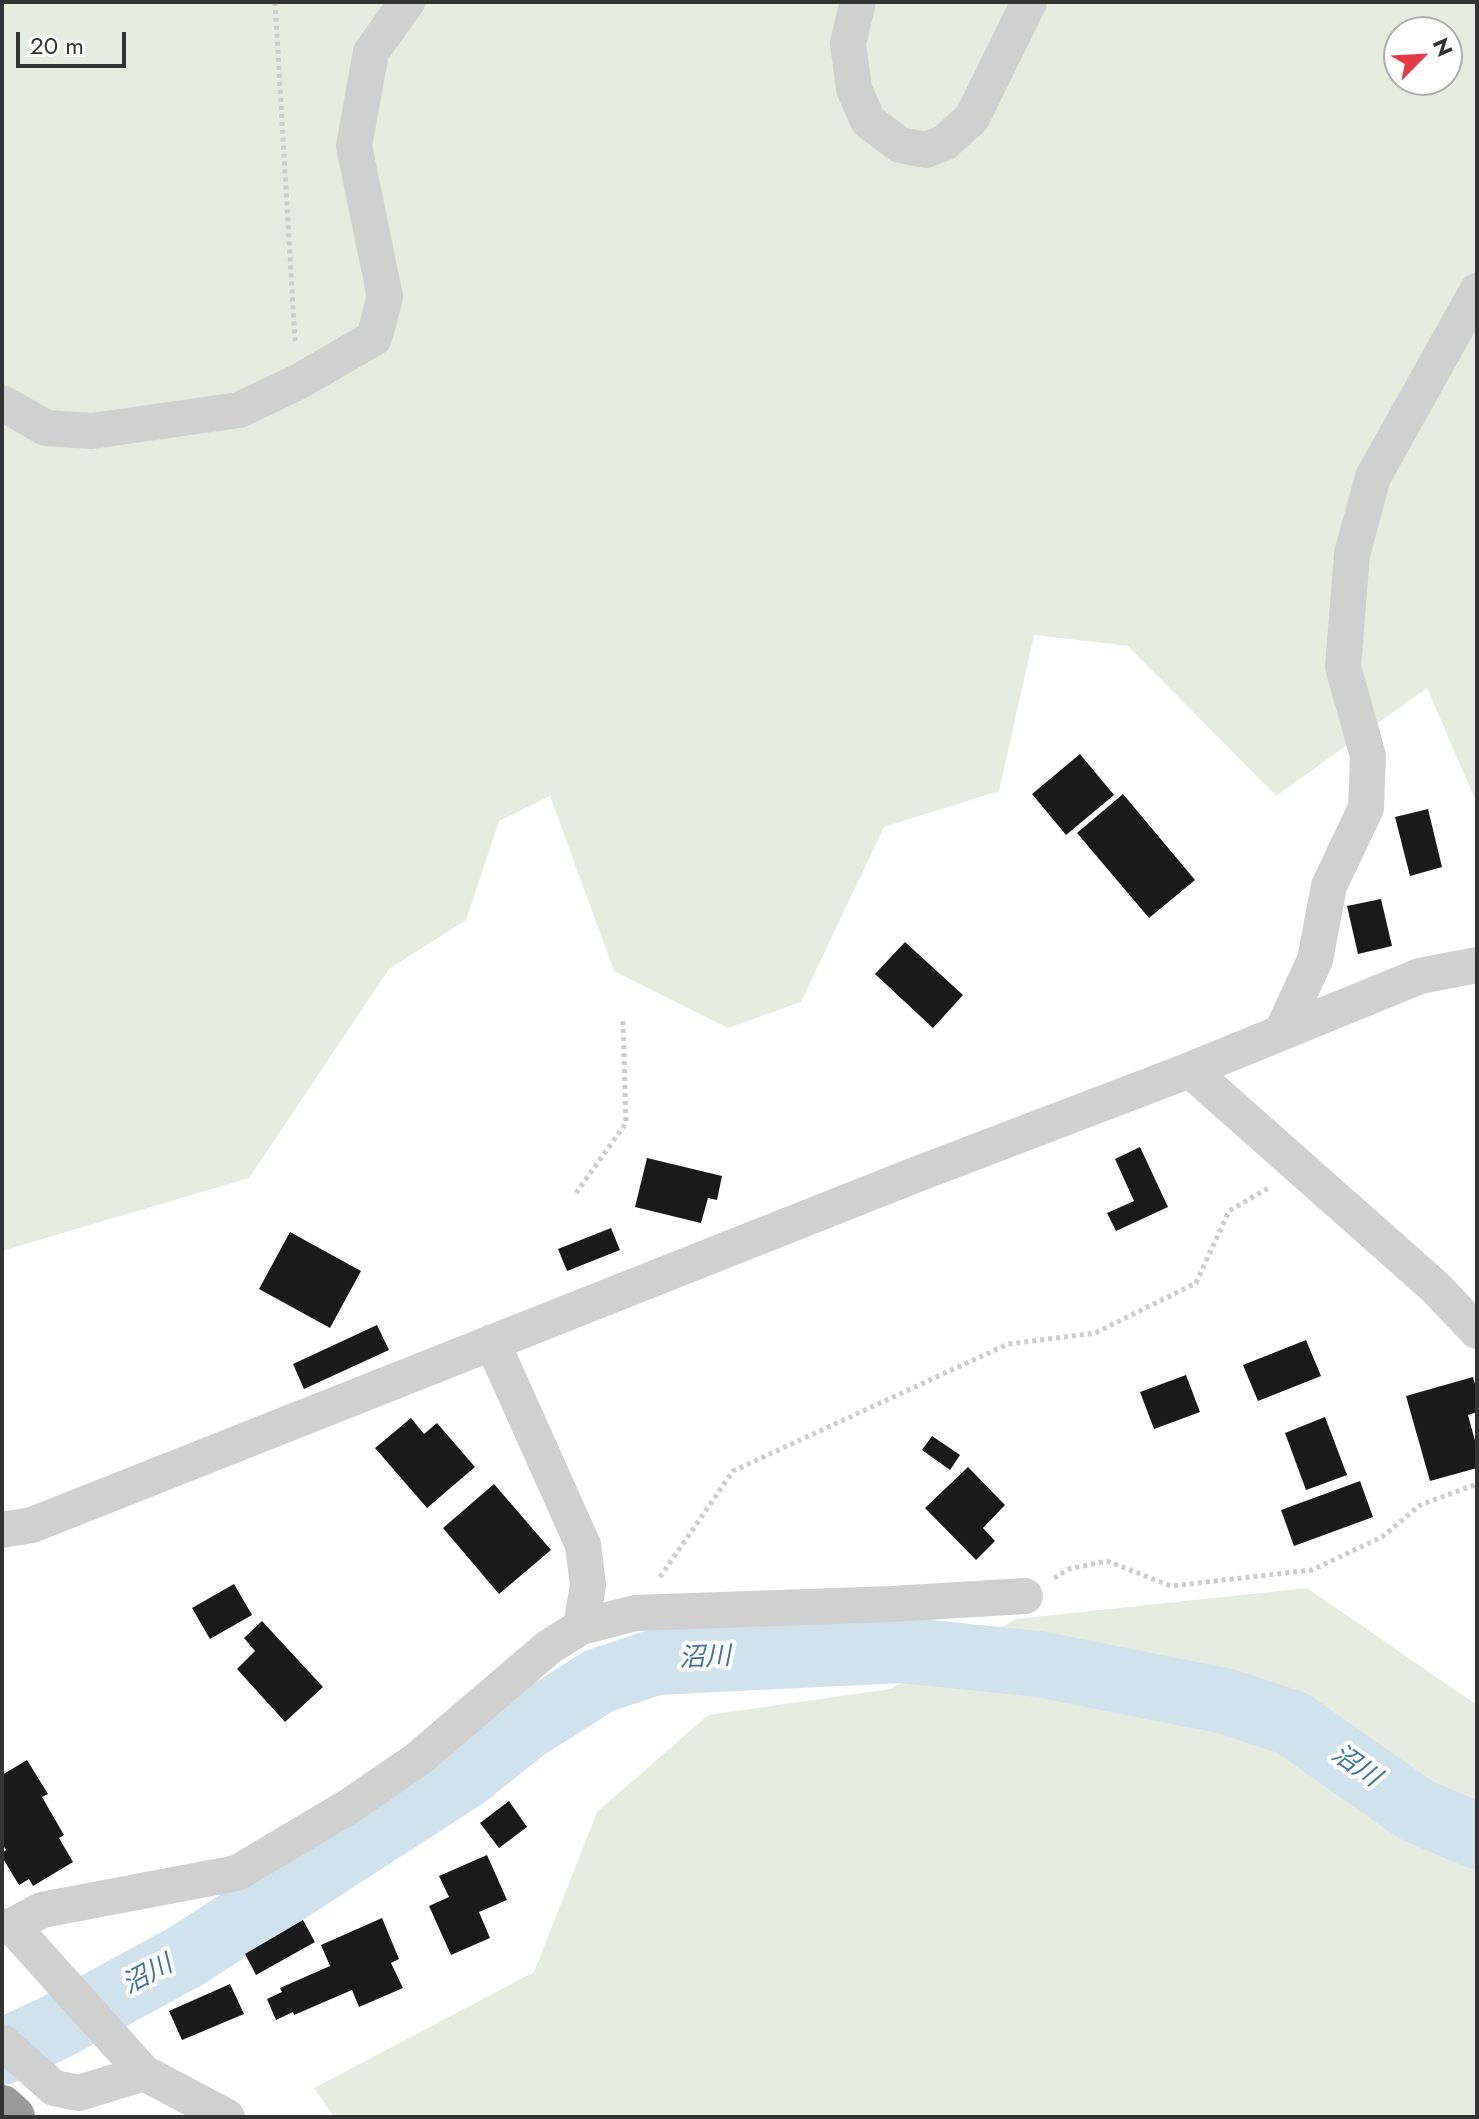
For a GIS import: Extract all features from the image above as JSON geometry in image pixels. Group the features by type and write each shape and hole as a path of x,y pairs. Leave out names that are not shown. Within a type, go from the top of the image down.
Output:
{"highway":[{"path":"2,2107 13,2117"}],"street":[{"path":"2,403 46,428 92,431 239,410 298,382 374,338 385,297 354,146 371,52 407,2"},
{"path":"858,2 848,43 854,89 868,121 900,145 926,150 944,143 972,118 1029,2"},
{"path":"1282,1031 1315,960 1329,886 1366,808 1368,756 1343,667 1352,554 1373,477 1477,291"},
{"path":"2,1530 32,1525 915,1175 1190,1070 1420,976 1477,965"},
{"path":"1190,1070 1435,1287 1477,1331"},
{"path":"492,1342 583,1545 588,1585 581,1627"},
{"path":"227,2117 144,2073 7,1927 42,1910 237,1873 348,1807 418,1759 549,1647 581,1627 635,1613 1025,1596"},
{"path":"2,2042 54,2088 79,2093 144,2073"}],"path":[{"path":"275,2 298,382"},
{"path":"576,1193 626,1123 623,1021"},
{"path":"635,1613 733,1471 1008,1344 1095,1333 1196,1283 1229,1211 1301,1168"},
{"path":"1025,1596 1069,1569 1107,1561 1171,1586 1312,1570 1382,1537 1420,1505 1477,1484"}],"shaded area":[{"path":"2,2 1477,2 1477,804 1427,688 1276,796 1128,646 1034,635 999,791 884,827 801,1002 728,1028 614,971 550,796 499,821 466,920 389,969 249,1178 2,1251"},
{"path":"1307,1588 1477,1705 1477,2117 334,2117 314,2088 534,1972 597,1812 708,1715 890,1689 1016,1619"}],"building":[{"path":"1080,754 1114,795 1066,835 1032,794"},
{"path":"1123,794 1195,880 1149,918 1077,833"},
{"path":"1428,809 1442,867 1410,876 1395,817"},
{"path":"1381,899 1392,946 1358,954 1347,906"},
{"path":"905,942 963,995 933,1028 875,974"},
{"path":"1140,1147 1168,1207 1116,1231 1107,1213 1134,1201 1115,1159"},
{"path":"647,1158 722,1176 717,1200 708,1198 701,1223 635,1207"},
{"path":"611,1228 620,1250 567,1271 558,1249"},
{"path":"290,1232 361,1271 330,1328 259,1289"},
{"path":"377,1325 389,1350 304,1389 293,1364"},
{"path":"1306,1340 1321,1376 1258,1401 1243,1365"},
{"path":"1186,1375 1200,1412 1154,1429 1140,1392"},
{"path":"1473,1377 1477,1412 1468,1415 1477,1448 1477,1468 1430,1481 1406,1396"},
{"path":"1325,1417 1347,1475 1306,1490 1285,1433"},
{"path":"411,1418 424,1434 437,1423 475,1467 427,1508 375,1448"},
{"path":"932,1436 960,1455 950,1470 922,1450"},
{"path":"968,1467 1005,1505 983,1528 995,1541 976,1560 925,1508"},
{"path":"1360,1481 1373,1517 1294,1546 1281,1510"},
{"path":"494,1484 551,1550 499,1594 443,1528"},
{"path":"234,1584 252,1615 210,1639 192,1608"},
{"path":"262,1621 323,1687 285,1722 237,1669 255,1651 244,1638"},
{"path":"27,1760 48,1794 42,1797 64,1835 59,1838 73,1862 33,1886 29,1879 19,1885 2,1857 6,1850 2,1844 2,1775"},
{"path":"509,1801 527,1827 499,1848 480,1823"},
{"path":"487,1855 507,1900 479,1912 490,1938 451,1955 429,1906 449,1897 439,1876"},
{"path":"382,1918 399,1959 391,1963 403,1988 359,2007 352,1990 276,2020 267,1999 282,1992 280,1988 330,1966 321,1945"},
{"path":"303,1920 315,1942 256,1975 245,1954"},
{"path":"230,1984 244,2014 182,2040 169,2011"}],"waterway":[{"name":"沼川","path":"2,2052 56,2027 188,1955 466,1775 525,1728 599,1681 656,1662 901,1650 1038,1664 1225,1701 1292,1723 1416,1810 1477,1836"}]}
